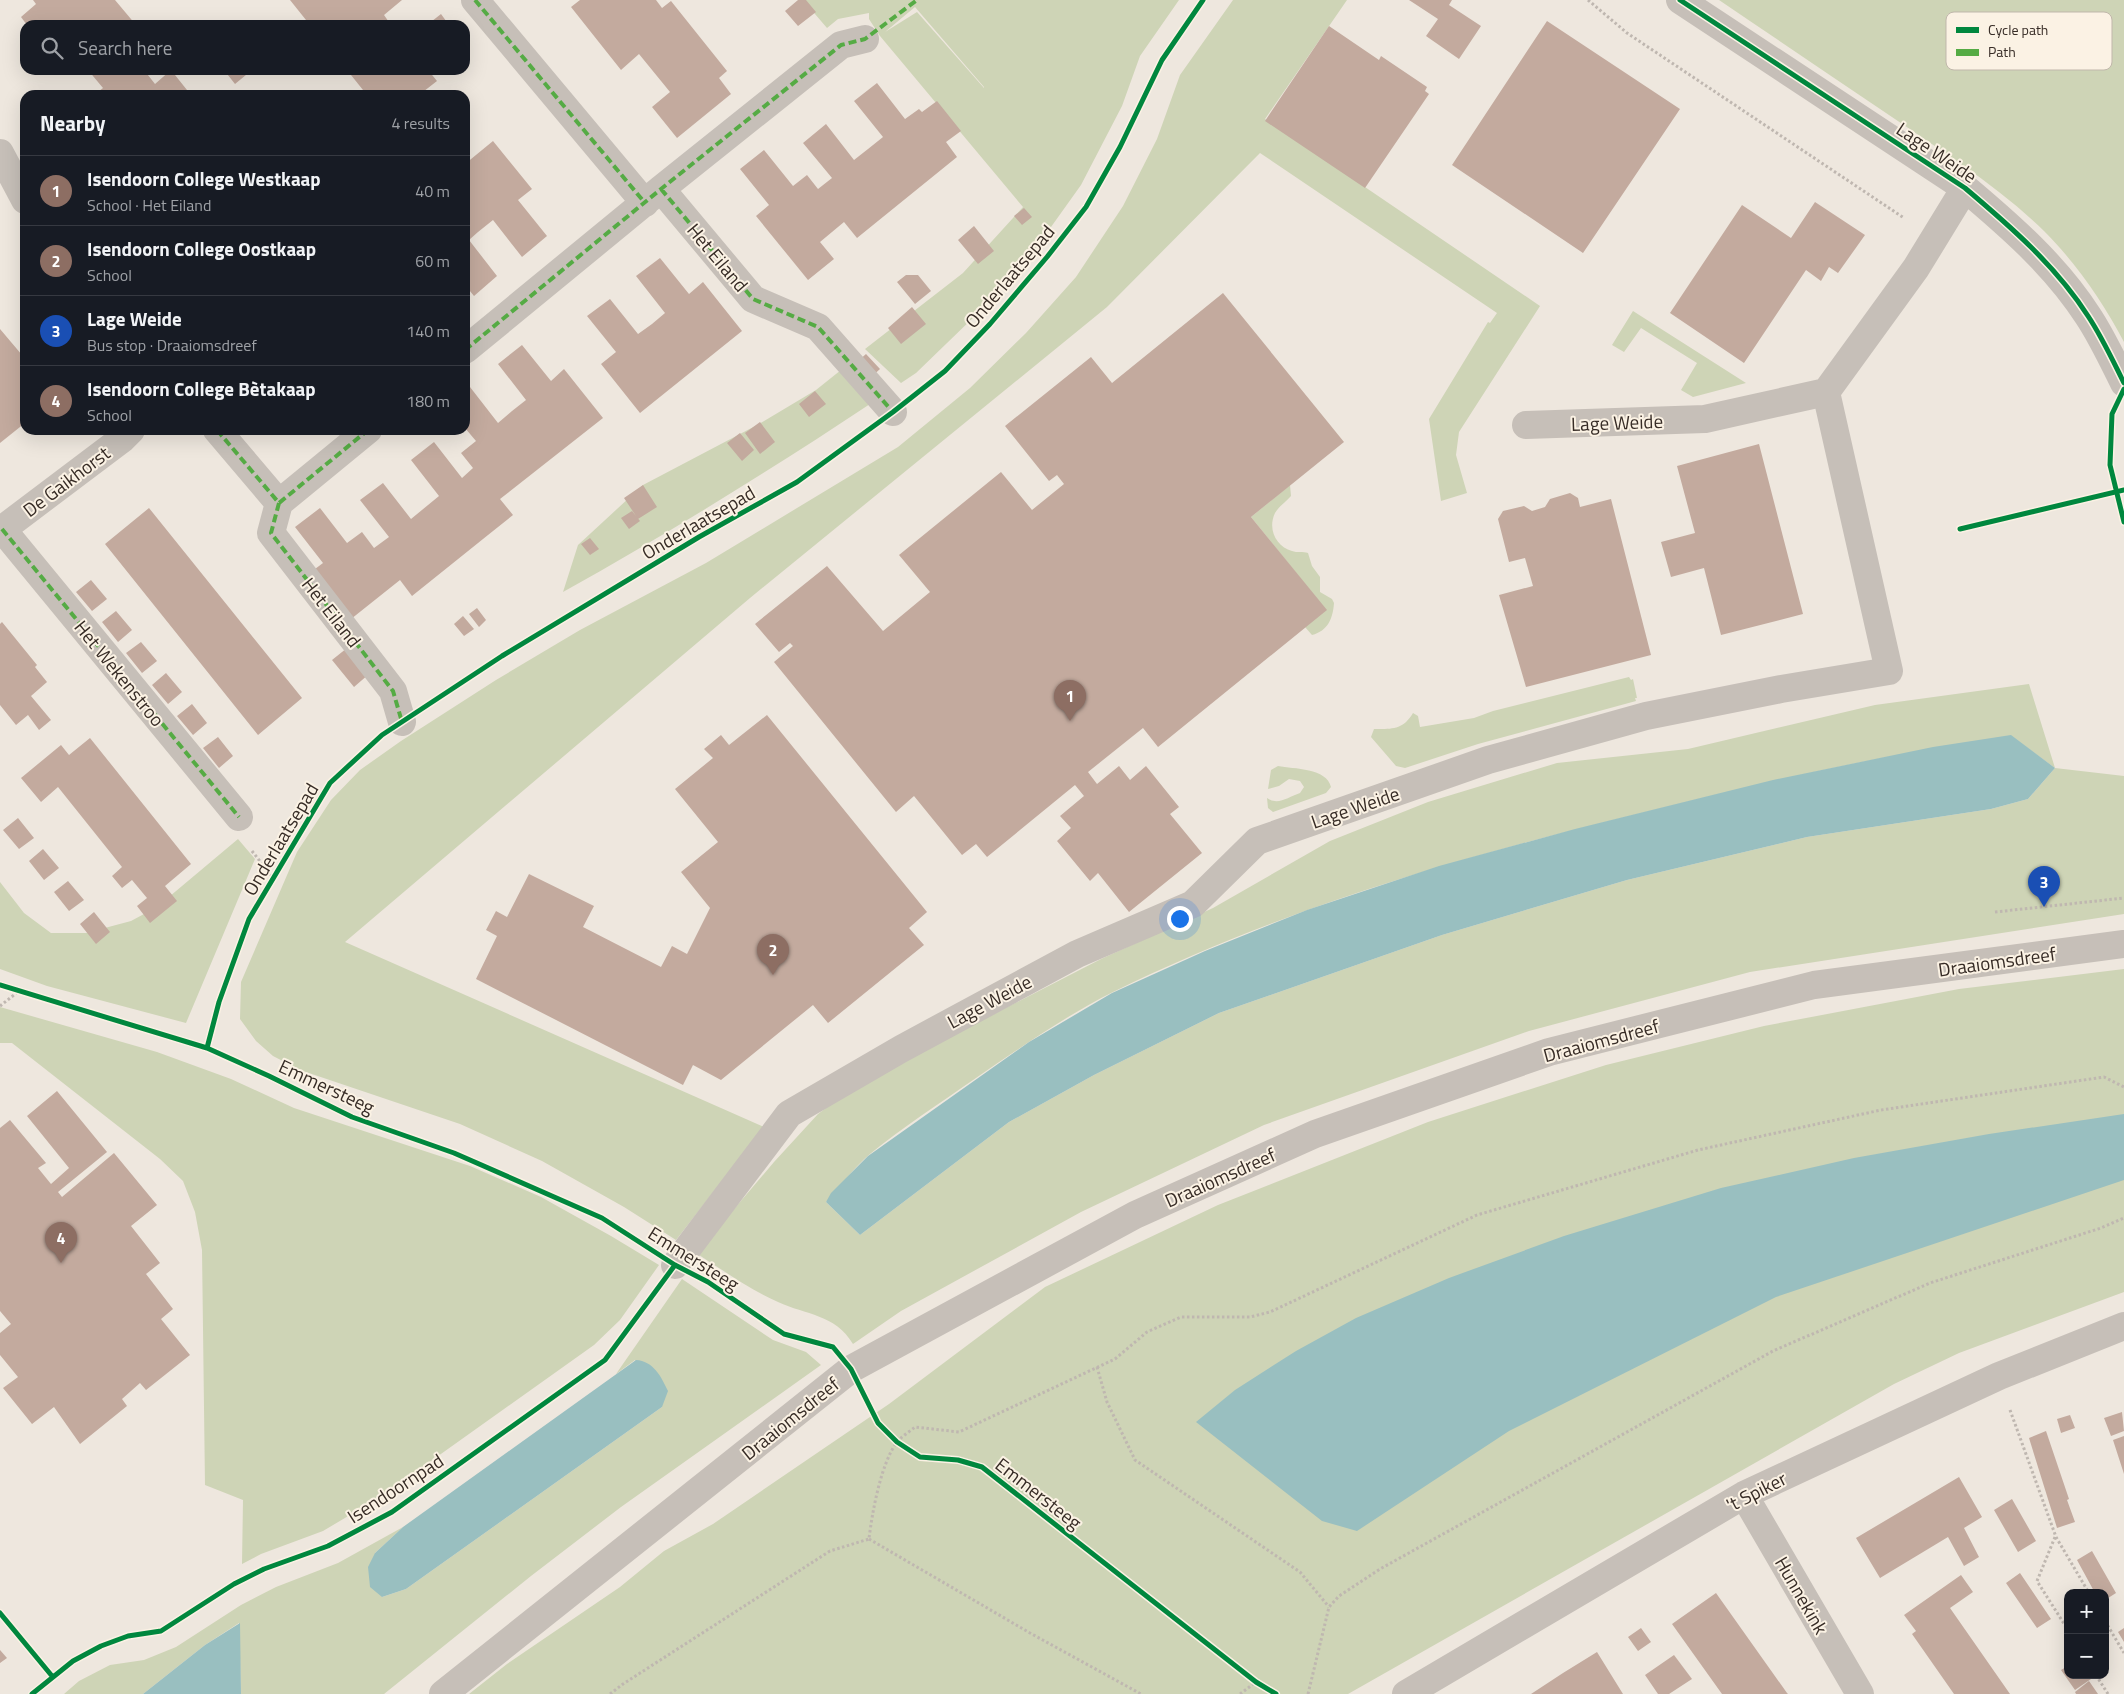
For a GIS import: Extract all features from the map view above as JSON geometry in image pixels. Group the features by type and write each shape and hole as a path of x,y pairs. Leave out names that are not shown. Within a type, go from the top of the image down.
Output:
{"street":[{"name":"Het Eiland","path":"475,0 653,196 753,299 818,327 893,412"},
{"name":"Lage Weide","path":"1680,0 1965,188 2008,224 2060,279 2088,316 2124,383"},
{"path":"470,346 841,45 866,39"},
{"path":"0,153 20,191"},
{"name":"Lage Weide","path":"1526,425 1705,419 1826,392 1916,268 1965,188"},
{"name":"Lage Weide","path":"675,1265 789,1114 901,1049 1077,954 1192,904 1258,841 1488,760 1646,716 1781,689 1889,671 1826,392"},
{"name":"De Gaikhorst","path":"1,530 126,435"},
{"path":"221,435 279,503 362,435"},
{"name":"Het Eiland","path":"279,503 270,533 393,691 402,722"},
{"name":"Het Wekenstroo","path":"1,530 239,817"},
{"name":"Draaiomsdreef","path":"443,1694 851,1369 1136,1215 1306,1138 1549,1052 1814,985 2124,944"},
{"name":"'t Spiker","path":"1406,1694 1744,1495 1999,1376 2124,1326"},
{"name":"Hunnekink","path":"1744,1495 1860,1694"}],"path":[{"path":"1588,0 1628,33 1934,239"},
{"path":"1995,912 2124,898"},
{"path":"9,988 28,994"},
{"path":"0,1006 19,991"},
{"path":"869,1539 872,1512 887,1464 897,1442 915,1427 959,1432 1115,1359 1148,1332 1181,1317 1250,1317 1270,1312 1477,1215 1698,1150 1881,1110 2104,1077 2124,1087"},
{"path":"1308,1694 1329,1608 1340,1596 1380,1569 1773,1351 1930,1283 2101,1228 2124,1218"},
{"path":"1097,1368 1107,1402 1136,1460 1300,1572 1329,1608"},
{"path":"1999,1376 2056,1536 2087,1589"},
{"path":"891,1436 905,1447"},
{"path":"2056,1536 2037,1581 2064,1624"},
{"path":"610,1694 622,1684 830,1552 869,1539 1030,1633 1141,1694"},
{"path":"2109,1628 2124,1653"},
{"path":"1248,1675 1263,1686"},
{"path":"2099,1679 2108,1694"},
{"path":"1240,1694 1256,1682"}],"green space":[{"path":"803,0 1179,0 1140,56 1122,106 1081,185 1036,248 977,314 916,373 901,383 865,349 963,273 1023,207 880,36 869,19 869,13 838,19 827,28","holes":["915,7 984,87 917,12 885,32"]},
{"path":"1233,0 1347,0 1265,119 1540,306 1459,432 1456,455 1467,493 1441,501 1429,419 1488,322 1490,323 1497,313 1260,153 1107,307 750,598 345,942 764,1127 676,1240 624,1207 542,1161 460,1124 300,1070 273,1056 256,1041 240,1019 241,982 297,852 331,800 360,770 401,741 496,680 580,630 706,563 898,447 970,388 1026,333 1076,277 1123,206 1157,139 1180,75"},
{"path":"1719,0 2124,0 2124,342 2098,298 2056,243 2007,198 1968,169"},
{"path":"1633,311 1746,383 1693,397 1681,390 1697,363 1641,328 1624,352 1612,345"},
{"path":"841,370 870,404 718,501 563,592 578,545 643,485 759,424 816,390"},
{"path":"1290,485 1291,496 1275,513 1273,519 1272,526 1275,537 1287,549 1294,552 1308,553 1312,566 1320,577 1320,592 1332,599 1334,603 1329,623 1322,630 1312,635 1305,627 1326,610 1251,517"},
{"path":"1629,677 1631,680 1633,679 1636,701 1478,744 1405,768 1396,766 1371,737 1374,729 1401,726 1413,713 1418,716 1420,727 1474,718 1493,711"},
{"path":"2029,684 2055,768 2124,776 2124,914 1750,972 1529,1031 1264,1125 1081,1212 901,1311 853,1344 846,1334 829,1321 768,1297 699,1255 718,1228 774,1162 818,1114 838,1099 951,1036 1101,959 1213,908 1330,841 1428,802 1557,763 1688,749 1875,705","holes":["2011,736 2055,768 2028,799 1991,809 1807,837 1627,880 1442,935 1219,1013 1094,1075 1009,1122 860,1235 826,1202 864,1159 895,1134 1026,1044 1078,1011 1113,992 1177,962 1306,910 1439,867 1574,830 1734,790 1871,760 1964,743"]},
{"path":"1278,766 1317,773 1328,781 1331,787 1326,793 1273,812 1268,808 1267,798 1275,801 1283,800 1300,793 1304,787 1300,781 1289,779 1279,786 1268,789 1271,770"},
{"path":"238,839 255,859 186,1023 47,986 0,969 0,882 24,913 51,933 86,933 131,921 157,907"},
{"path":"2124,969 2124,1292 1959,1353 1894,1384 1348,1694 469,1694 507,1664 620,1587 664,1551 713,1524 889,1404 1045,1287 1218,1205 1428,1122 1606,1065 1764,1026 1959,989"},
{"path":"0,1007 157,1052 231,1079 294,1108 470,1166 541,1197 659,1265 620,1320 594,1345 382,1496 323,1531 261,1554 242,1564 243,1500 205,1485 202,1250 195,1212 183,1181 160,1159 12,1043 0,1043"},
{"path":"682,1279 773,1340 806,1352 821,1365 621,1507 531,1576 384,1694 241,1694 239,1623 205,1645 143,1694 64,1694 79,1681 110,1665 144,1660 176,1647 241,1605 276,1587 338,1563 403,1527 375,1553 382,1597 406,1589 662,1407 635,1360 616,1374"}],"water":[{"path":"2011,735 2055,768 2028,799 1991,809 1807,837 1627,880 1442,935 1219,1013 1094,1075 1009,1122 860,1235 826,1202 831,1193 868,1156 1029,1042 1112,993 1205,951 1307,910 1439,866 1575,829 1773,780 1933,747"},
{"path":"2124,1114 2124,1180 1776,1297 1509,1431 1357,1531 1322,1521 1196,1422 1235,1390 1296,1351 1356,1318 1449,1278 1564,1236 1721,1188 1854,1158 1989,1134"},
{"path":"636,1360 652,1366 662,1380 668,1391 662,1407 406,1589 382,1597 370,1587 368,1567 375,1553 403,1527"},
{"path":"240,1623 241,1694 143,1694 205,1645"}],"building":[{"path":"33,0 115,0 132,20 23,20 21,17 36,4"},
{"path":"290,0 402,0 384,15 388,20 306,20"},
{"path":"580,0 656,0 662,8 671,1 727,71 719,78 731,94 677,138 652,107 670,92 639,54 621,70 571,7"},
{"path":"798,0 806,0 816,12 798,26 785,11"},
{"path":"1409,0 1452,0 1449,5 1481,26 1459,59 1426,36 1438,19"},
{"path":"441,14 445,20 433,20"},
{"path":"1547,21 1680,109 1583,253 1452,165"},
{"path":"1329,26 1379,60 1381,56 1427,87 1425,91 1429,94 1365,188 1265,121"},
{"path":"92,75 148,75 155,84 165,75 175,75 187,90 100,90 103,88"},
{"path":"228,75 246,75 235,84"},
{"path":"351,75 432,75 437,81 425,90 363,90"},
{"path":"877,83 905,119 919,109 922,112 937,101 961,131 946,142 957,157 857,238 844,222 820,242 834,259 808,280 756,216 769,205 740,169 764,150 793,186 807,175 818,189 832,178 803,143 826,124 854,160 883,137 854,101"},
{"path":"493,141 532,189 518,200 547,236 522,257 493,220 470,239 470,160"},
{"path":"1815,202 1865,235 1838,273 1829,267 1821,281 1806,270 1744,363 1670,313 1742,205 1791,238"},
{"path":"1024,208 1032,217 1022,225 1014,216"},
{"path":"974,226 994,251 978,264 958,240"},
{"path":"470,241 497,276 474,296 470,291"},
{"path":"660,258 689,294 703,282 742,331 640,413 601,364 616,352 587,316 610,299 638,334 652,324 665,313 636,276"},
{"path":"906,275 918,275 931,291 915,304 897,282"},
{"path":"1223,293 1344,442 1251,517 1327,610 1158,747 1143,728 1088,772 1097,784 1119,766 1130,780 1146,766 1179,807 1170,814 1202,853 1129,912 1098,873 1090,881 1057,841 1071,828 1060,816 1084,796 1075,785 987,857 976,844 962,855 914,796 896,812 774,662 793,646 790,643 779,652 755,624 827,566 883,631 930,592 899,555 1001,472 1032,510 1064,484 1057,475 1049,481 1005,426 1091,357 1112,383"},
{"path":"912,307 926,324 901,344 888,328"},
{"path":"0,329 20,353 20,427 0,443"},
{"path":"522,345 551,381 564,369 603,418 500,499 513,515 412,596 400,580 346,623 307,575 323,563 295,527 320,508 347,543 362,532 374,548 389,537 360,500 383,483 411,519 439,496 411,460 434,442 462,478 473,468 461,453 476,441 470,434 470,387 498,423 526,400 498,364"},
{"path":"866,354 880,369 869,379 856,363"},
{"path":"815,391 826,404 809,417 799,404"},
{"path":"760,422 775,442 760,454 745,433"},
{"path":"740,433 754,450 742,461 727,443"},
{"path":"1759,444 1803,614 1721,635 1704,568 1671,577 1661,542 1695,533 1677,466"},
{"path":"643,485 657,507 638,519 624,498"},
{"path":"1570,493 1578,498 1580,507 1611,499 1651,655 1526,687 1499,595 1533,586 1525,558 1509,562 1498,519 1503,511 1524,506 1532,511 1545,507 1550,499"},
{"path":"149,508 302,698 258,735 105,544"},
{"path":"632,511 640,521 629,529 621,518"},
{"path":"590,538 599,549 590,555 581,544"},
{"path":"91,580 107,599 92,611 76,592"},
{"path":"477,608 486,620 479,627 469,614"},
{"path":"116,611 132,630 118,642 102,622"},
{"path":"463,616 474,629 464,636 454,624"},
{"path":"2,622 37,665 35,667 47,682 31,696 51,720 39,730 28,715 16,725 0,705 0,624"},
{"path":"141,642 157,661 142,673 126,653"},
{"path":"347,648 369,674 354,687 332,660"},
{"path":"166,673 182,692 168,704 152,685"},
{"path":"192,704 207,723 193,735 177,716"},
{"path":"767,715 927,912 909,928 924,945 828,1023 813,1005 721,1080 693,1065 683,1085 476,979 497,936 486,930 496,911 507,917 529,874 594,906 583,927 661,967 672,946 687,954 710,908 681,872 718,842 675,789 713,758 704,749 721,735 729,745"},
{"path":"218,737 233,756 219,768 203,748"},
{"path":"90,738 191,864 165,886 177,901 150,923 137,906 147,898 132,880 122,888 112,876 122,867 58,787 41,802 21,778 61,745 69,755"},
{"path":"18,818 34,838 19,849 3,830"},
{"path":"43,849 59,868 44,880 29,861"},
{"path":"68,881 84,900 69,911 54,892"},
{"path":"94,912 110,932 96,944 80,924"},
{"path":"57,1091 107,1152 58,1192 62,1197 114,1153 157,1205 131,1226 160,1263 146,1274 173,1309 161,1319 190,1355 146,1390 140,1383 122,1399 127,1406 80,1444 54,1407 32,1424 3,1388 18,1377 0,1355 0,1333 11,1324 0,1311 0,1128 10,1120 46,1163 38,1168 51,1184 69,1168 27,1116"},
{"path":"2122,1412 2124,1431 2111,1436 2104,1418"},
{"path":"2070,1415 2075,1428 2061,1433 2057,1419"},
{"path":"2046,1431 2075,1522 2057,1528 2029,1438"},
{"path":"2124,1436 2124,1474 2113,1440"},
{"path":"1959,1477 1982,1517 1964,1528 1979,1557 1964,1566 1948,1537 1880,1578 1856,1538"},
{"path":"2012,1499 2036,1541 2018,1552 1994,1510"},
{"path":"2092,1551 2116,1593 2109,1597 2109,1589 2093,1589 2077,1560"},
{"path":"2020,1573 2051,1619 2037,1628 2006,1583"},
{"path":"1961,1575 1973,1592 1950,1608 2010,1694 1954,1694 1912,1634 1916,1631 1904,1615"},
{"path":"1716,1593 1788,1694 1722,1694 1672,1624"},
{"path":"1641,1628 1651,1642 1638,1651 1628,1637"},
{"path":"2124,1628 2124,1642 2118,1632"},
{"path":"0,1650 7,1658 0,1663"},
{"path":"1597,1652 1623,1694 1531,1694 1563,1673"},
{"path":"1674,1655 1692,1679 1669,1694 1658,1694 1645,1675"},
{"path":"2067,1679 2091,1679 2075,1690"},
{"path":"2089,1681 2098,1694 2076,1694 2075,1692"}],"marked path":[{"path":"475,0 645,203"},
{"path":"470,346 661,189 841,45 865,39 917,0"},
{"path":"661,189 753,299 818,327 893,412"},
{"path":"221,435 279,503 362,435"},
{"path":"279,503 271,533 393,691 402,722"},
{"path":"2,529 239,817"}],"cycle path":[{"name":"Onderlaatsepad","path":"207,1048 219,1002 249,919 330,783 382,735 502,656 699,537 797,482 893,412 945,371 990,324 1047,257 1086,207 1120,147 1162,60 1203,0"},
{"path":"1680,0 1965,188 1982,202 2015,232 2062,280 2098,332 2124,383"},
{"path":"2124,389 2112,414 2110,465 2124,522"},
{"path":"1960,529 2124,490"},
{"name":"Emmersteeg","path":"0,985 207,1048 352,1117 454,1153 602,1218 675,1265 708,1282 784,1334 833,1347 851,1369 878,1423 897,1442 920,1457 958,1460 982,1467 1256,1682 1276,1694"},
{"name":"Emmersteeg","path":"32,1694 73,1661 101,1646 128,1636 161,1631 234,1584 264,1569 328,1546 392,1512 605,1360 675,1265"},
{"path":"0,1613 52,1676"}],"place":[{"name":"Isendoorn College Westkaap","path":"1070,721"},
{"name":"Lage Weide","path":"2044,907"},
{"name":"Isendoorn College Oostkaap","path":"773,975"},
{"name":"Isendoorn College Bètakaap","path":"61,1263"}]}
